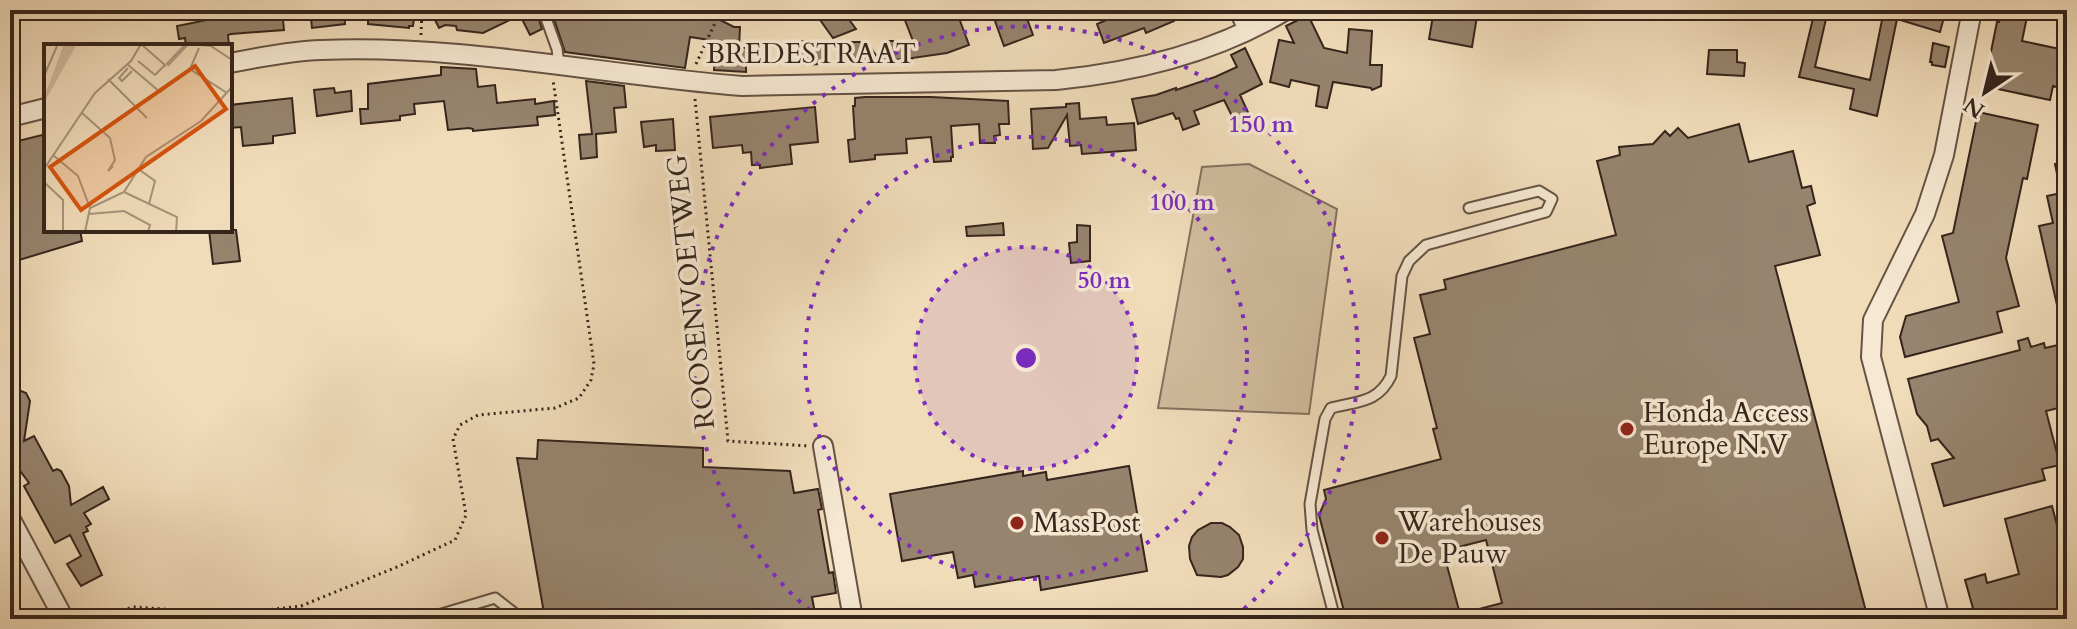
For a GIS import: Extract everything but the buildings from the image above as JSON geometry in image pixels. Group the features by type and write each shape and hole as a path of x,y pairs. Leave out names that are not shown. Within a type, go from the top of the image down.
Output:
{"street":[{"path":"1239,10 1248,30"},
{"name":"BREDESTRAAT","path":"232,63 318,50 419,50 742,86 1056,80 1089,77 1158,63 1248,30 1286,10"},
{"path":"1940,619 1871,357 1871,345 1873,320 1925,214 1944,155 1972,10"},
{"path":"10,117 44,108"},
{"path":"823,446 853,619"},
{"path":"10,518 60,611"}],"lane":[{"path":"543,10 557,49 555,65"},
{"path":"1335,619 1312,530 1310,504 1325,419 1331,408 1373,397 1385,389 1391,376 1402,276 1409,261 1426,245 1546,212 1552,199 1539,191 1469,208"},
{"path":"428,618 495,598 513,612 516,619"}],"path":[{"path":"419,50 422,10"},
{"path":"694,82 693,71 721,10"},
{"path":"100,619 135,607 234,614 301,606 397,567 455,540 466,515 453,439 460,425 478,415 555,408 579,398 591,380 594,364 555,65"},
{"name":"ROOSENVOETWEG","path":"694,82 728,441 823,446"}],"shaded area":[{"path":"1249,164 1337,209 1309,414 1158,408 1202,167"}],"place":[{"name":"Honda Access Europe N.V","path":"1627,429"},
{"name":"MassPost","path":"1017,523"},
{"name":"Warehouses De Pauw","path":"1382,538"}]}
